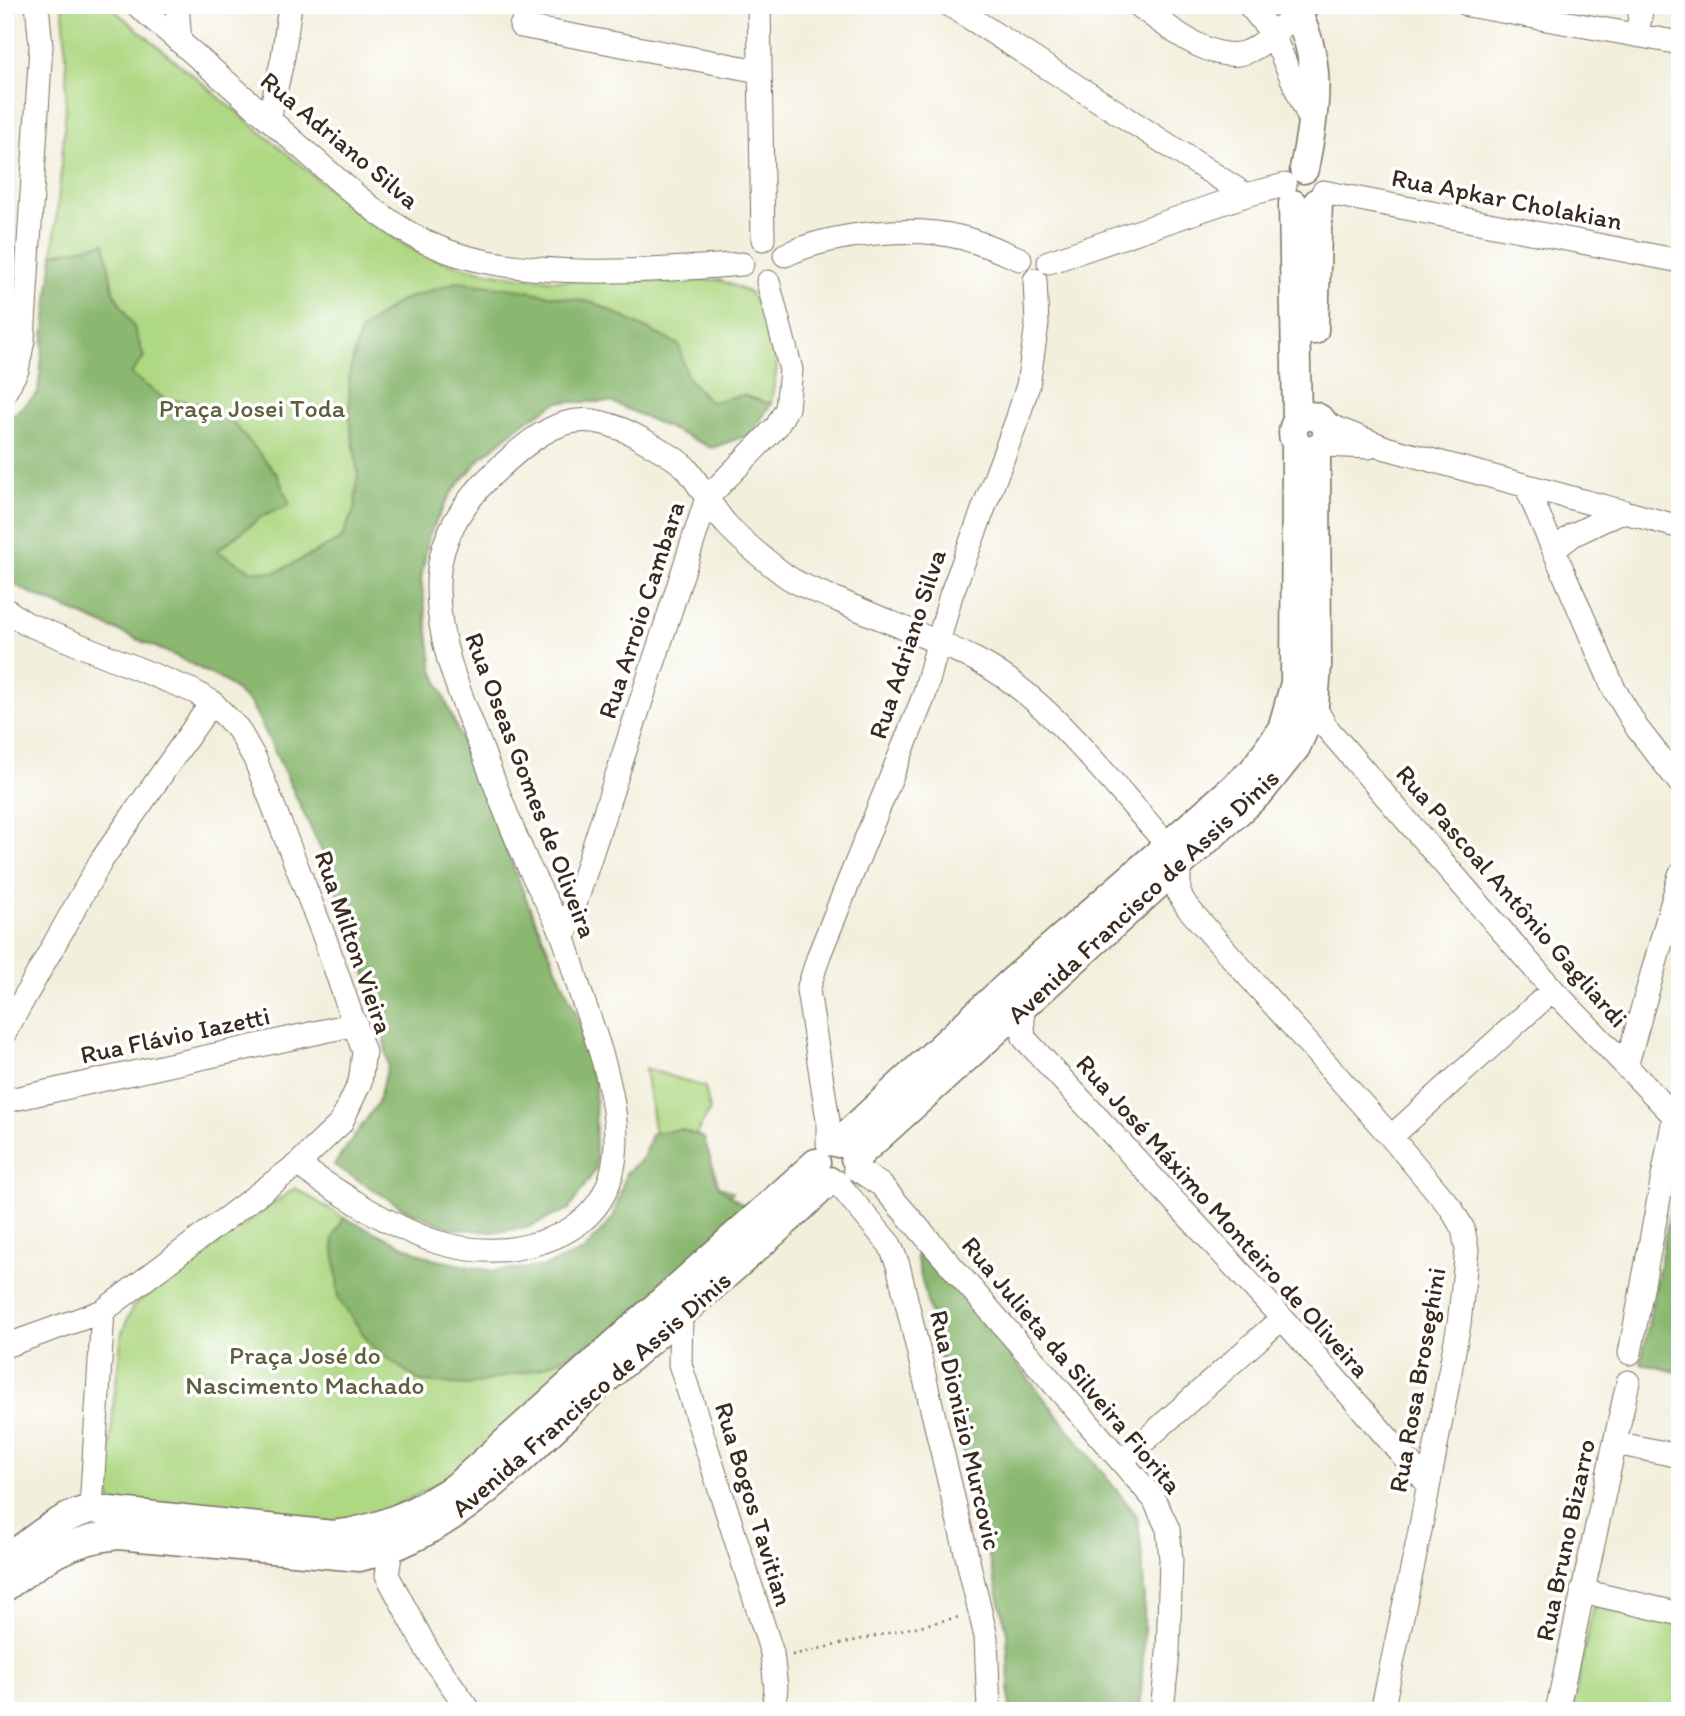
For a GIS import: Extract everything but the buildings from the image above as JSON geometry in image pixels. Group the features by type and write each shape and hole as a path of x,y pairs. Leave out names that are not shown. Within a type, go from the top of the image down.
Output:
{"main road":[{"name":"Avenida Francisco de Assis Dinis","path":"5,1587 46,1557 70,1544 118,1535 331,1557 359,1557 391,1550 447,1520 523,1458 598,1387 767,1241 946,1041 1173,855 1261,791 1281,769 1296,747 1314,706 1317,666 1304,191 1317,79 1312,45 1299,8"},
{"name":"Avenida Francisco de Assis Dinis","path":"5,1561 55,1524 75,1513 91,1509 333,1535 360,1532 397,1521 456,1487 1022,1009 1253,771 1282,729 1291,707 1295,682 1312,433"}],"street":[{"path":"5,393 17,370 23,340 41,46 37,5"},
{"name":"Rua Adriano Silva","path":"137,5 394,224 443,250 500,263 566,270 662,271 742,264"},
{"path":"177,5 180,41"},
{"path":"269,120 283,57 290,5"},
{"path":"759,5 763,239"},
{"path":"950,5 1246,195"},
{"path":"1138,5 1168,28 1220,54 1248,52 1299,8"},
{"path":"1249,5 1272,33 1311,124"},
{"path":"1468,5 1680,43"},
{"path":"1637,35 1642,5"},
{"path":"521,26 759,71"},
{"path":"1049,262 1246,195 1304,191"},
{"name":"Rua Apkar Cholakian","path":"1304,191 1680,261"},
{"path":"785,255 808,244 836,237 929,232 977,242 1020,259"},
{"path":"763,239 777,243 785,255 785,267 778,277 768,282 756,281 747,274 742,264 744,252 752,243 763,239"},
{"path":"1036,250 1045,253 1049,262 1049,270 1035,280 1026,277 1020,269 1020,259 1026,252 1036,250"},
{"name":"Rua Adriano Silva","path":"837,1163 808,990 819,955 924,696 951,595 1028,384 1037,324 1035,280"},
{"name":"Rua Arroio Cambara","path":"564,938 707,498 757,449 777,426 787,408 791,370 768,282"},
{"name":"Rua Oseas Gomes de Oliveira","path":"298,1164 377,1216 438,1244 465,1249 508,1251 560,1237 579,1224 597,1206 609,1187 617,1137 611,1084 564,938 522,853 449,665 438,592 438,566 445,541 459,514 483,483 503,464 548,432 579,419 604,421 684,466 725,523 789,578 980,662 1049,716 1173,855"},
{"path":"1312,433 1386,448 1680,527"},
{"path":"1526,486 1614,689 1637,728 1669,773 1680,783"},
{"path":"1555,549 1573,535 1622,511"},
{"name":"Rua Milton Vieira","path":"5,609 25,623 165,679 212,702 238,729 255,759 356,1024 364,1052 360,1082 341,1122 298,1164 103,1311 5,1346"},
{"path":"5,1032 13,996 101,861 212,702"},
{"name":"Rua Pascoal Antônio Gagliardi","path":"1314,706 1357,762 1553,990 1677,1120"},
{"name":"Rua Rosa Broseghini","path":"1173,855 1179,894 1188,908 1451,1208 1463,1229 1467,1250 1459,1324 1382,1711"},
{"path":"1626,1067 1680,875"},
{"path":"1391,1138 1553,990"},
{"name":"Rua José Máximo Monteiro de Oliveira","path":"1022,1009 1024,1038 1282,1318 1428,1484"},
{"name":"Rua Flávio Iazetti","path":"5,1101 356,1024"},
{"path":"1630,1353 1677,1120"},
{"name":"Rua Julieta da Silveira Fiorita","path":"837,1163 881,1185 1154,1499 1168,1529 1171,1559 1168,1653 1162,1711"},
{"name":"Rua Dionizio Murcovic","path":"837,1163 867,1220 890,1245 906,1298 980,1613 989,1667 989,1711"},
{"path":"867,1220 894,1199"},
{"path":"890,1245 920,1228"},
{"path":"91,1509 103,1311"},
{"name":"Rua Bogos Tavitian","path":"681,1315 680,1364 772,1659 776,1688 773,1711"},
{"path":"1122,1461 1282,1318"},
{"name":"Rua Bruno Bizarro","path":"1557,1711 1628,1382"},
{"path":"1615,1443 1680,1456"},
{"path":"391,1550 387,1575 430,1655 470,1711"},
{"path":"1582,1591 1680,1614"}],"path":[{"path":"772,1659 980,1613"}],"green space":[{"name":"Praça Josei Toda","path":"62,5 108,5 368,221 424,255 468,268 539,279 612,282 720,280 749,292 769,325 777,367 771,404 751,398 742,412 725,428 701,432 620,394 598,389 575,390 552,396 496,431 456,469 433,499 416,533 411,550 408,578 409,613 419,676 429,707 468,798 567,1049 583,1106 586,1136 582,1164 574,1182 546,1206 509,1217 451,1214 396,1192 348,1158 385,1100 394,1070 394,1032 271,713 250,690 223,669 192,651 123,619 25,581 5,569 5,437 24,420 38,400 48,377 60,328 63,302 66,252 53,254 66,99","holes":["461,283 578,301 506,294"]},
{"name":"Praça Josei Toda","path":"105,243 113,291 134,328 144,357 131,374 166,400 200,403 231,420 277,474 290,505 264,515 217,551 252,571 277,572 341,539 355,508 358,473 350,422 349,375 360,331 399,301 457,282 595,303 679,345 687,377 710,402 743,395 771,404 751,434 712,448 612,402 558,402 523,423 481,458 451,493 429,535 421,579 433,670 527,901 580,1022 595,1080 596,1169 569,1209 526,1228 491,1232 451,1228 408,1211 334,1165 377,1104 388,1066 381,1016 322,852 251,704 226,682 176,656 26,591 5,579 5,422 38,393 53,254"},
{"name":"Praça José do Nascimento Machado","path":"645,1068 705,1087 710,1110 676,1168 733,1192 532,1369 541,1368 613,1334 458,1474 358,1525 113,1506 107,1486 114,1399 122,1332 133,1306 295,1188 344,1218 335,1234 452,1288 608,1254 655,1135"},
{"path":"680,1129 704,1138 719,1187 746,1207 613,1334 541,1368 469,1385 421,1382 374,1349 339,1300 333,1238 344,1218 432,1259 492,1271 543,1267 584,1251 613,1218 626,1173 643,1158 651,1134"},
{"path":"1680,1158 1680,1373 1641,1363"},
{"path":"924,1246 1137,1516 1144,1589 1140,1711 1010,1711 1007,1632 916,1256"},
{"path":"1593,1606 1680,1625 1680,1694 1676,1711 1572,1711"}]}
